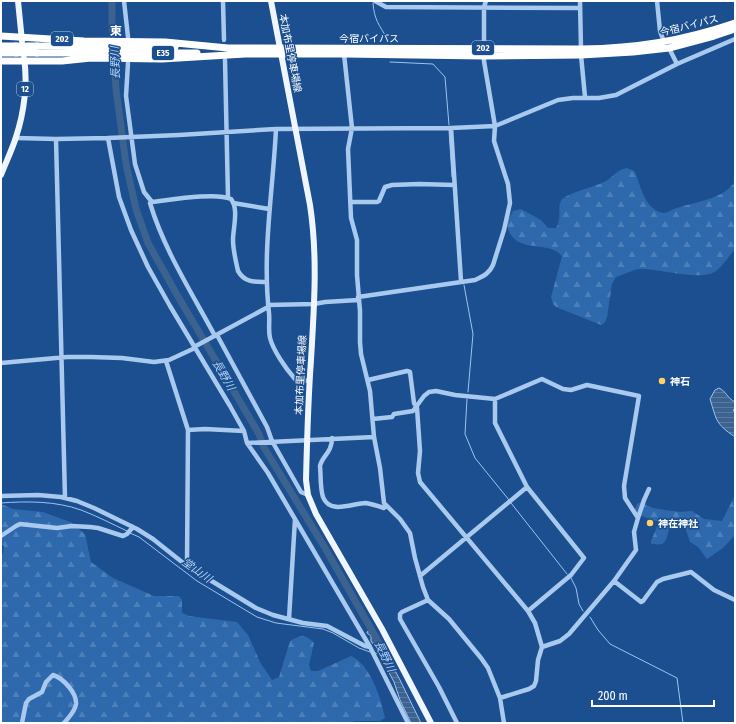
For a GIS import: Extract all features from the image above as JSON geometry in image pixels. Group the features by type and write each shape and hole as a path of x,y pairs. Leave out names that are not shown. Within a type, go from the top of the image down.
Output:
{"highway":[{"name":"今宿バイパス","path":"666,45 735,23"},
{"name":"今宿バイパス","path":"1,61 62,61 102,50 125,50 169,59 281,51 484,48 581,52 633,52 708,38 735,29"},
{"name":"今宿バイパス","path":"1,36 22,36 102,50 125,50 165,42 228,48 344,54 484,56 581,52"},
{"path":"1,46 16,49 102,50"},
{"path":"204,50 228,48"},
{"path":"1,54 16,49"},
{"name":"E35","path":"125,50 204,50"},
{"path":"204,50 245,54"}],"main road":[{"name":"12","path":"1,174 16,138 25,90 25,61 18,1"},
{"name":"本加布里停車場線","path":"271,1 315,235 314,304 307,440 306,480 308,495 316,514 386,636 431,723"}],"street":[{"path":"124,1 126,96 135,164 144,192 152,202 150,203 154,215 177,266 267,428 271,442 301,492 308,495"},
{"path":"223,1 224,40"},
{"path":"375,1 386,7 580,8"},
{"path":"1,363 62,357 112,357 154,362 166,361 195,347 268,306 314,304 358,298 475,280 484,276 490,271 507,218 510,203 509,192 494,141 495,126 484,56 484,7 486,1"},
{"path":"580,1 581,52 585,97"},
{"path":"657,1 660,31 677,64"},
{"path":"16,138 108,138 276,128 451,128 495,126 558,100 585,97 599,98 616,95 677,64 735,39"},
{"path":"344,54 352,128 348,149 350,202 351,218 357,240 357,276 361,354 368,380 374,437 380,468 384,503 400,519 410,533 414,558 428,600 448,619 481,658 493,678 500,698 504,723"},
{"path":"225,60 228,198"},
{"path":"276,128 267,240 267,282 270,338 284,366 295,379 310,381"},
{"path":"451,128 461,281"},
{"path":"108,138 119,197 131,230 158,286 370,647 408,723"},
{"path":"56,139 65,498"},
{"path":"350,202 377,202 385,187 419,184 454,185"},
{"path":"152,202 208,197 228,198 232,200 235,216 233,241 238,271 247,281 267,282"},
{"path":"233,203 269,208"},
{"path":"166,361 188,430 187,566"},
{"path":"368,380 407,371 410,372 414,403 417,408 420,451 419,478 425,488 528,611 535,623 542,647 538,660 534,686 500,698"},
{"path":"373,419 392,417 394,414 409,412 417,408 424,396 429,392 436,391 455,395 495,399 542,379 563,389 571,390 587,385 639,396 624,486 625,498 638,518"},
{"path":"495,399 495,423 527,487 584,558 571,575 528,611"},
{"path":"188,430 205,429 244,431"},
{"path":"250,442 374,437"},
{"path":"332,438 327,456 320,463 322,492 327,503 345,507 365,503 384,508 386,506"},
{"path":"420,576 527,487"},
{"path":"542,647 566,638 614,581 636,550 634,532 649,489"},
{"path":"1,496 38,495 77,501 133,527 153,539 187,566 256,608 273,615 303,623 327,626 365,646 370,647"},
{"path":"290,619 295,519"},
{"path":"1,536 20,524 57,528 72,526 90,527 123,536 133,527"},
{"path":"614,581 641,602 657,582 691,572 714,590 735,600"},
{"path":"428,600 402,612 400,619 439,687 457,723"},
{"path":"22,723 26,703 29,699 42,692 46,682 53,675 60,678 76,702 72,713 64,723"}],"green space":[{"path":"627,168 634,171 636,174 643,193 651,206 655,210 663,213 717,196 730,187 735,181 735,249 719,269 709,274 690,275 639,269 616,277 612,284 607,317 605,322 601,325 556,307 553,304 551,297 562,256 557,251 529,245 516,240 511,235 507,223 513,211 521,209 541,220 548,228 556,228 559,220 560,202 562,199 572,193 606,181 619,171"},
{"path":"735,495 735,535 723,548 707,559 698,547 690,542 686,530 678,524 670,523 664,543 651,544 659,522 636,514 635,509 637,504 641,502 653,508 680,512 692,511 704,519 722,521"},
{"path":"1,504 13,509 43,512 70,522 85,534 91,562 113,578 154,596 179,596 182,600 182,613 189,616 237,622 248,635 261,664 272,680 279,677 290,641 303,636 314,643 309,665 311,671 318,671 351,656 364,666 374,682 385,718 380,721 354,721 351,723 1,723 1,556 4,546 1,544"}],"water":[{"path":"719,388 735,402 735,408 733,410 735,413 735,437 720,425 714,412 710,399 715,390"},
{"path":"370,630 373,635 377,637 421,723 411,723 400,700 394,682 384,663 384,659 371,641 371,636 367,633"}],"waterway":[{"name":"長野川","path":"112,1 116,89 126,164 136,209 148,243 259,434 263,446 325,548 379,643"},
{"path":"373,3 376,18 387,38"},
{"path":"390,62 433,64 445,77 449,125"},
{"path":"449,130 452,177"},
{"path":"464,285 473,334 468,392"},
{"path":"467,399 465,434 475,458 509,500"},
{"name":"堂山川","path":"1,503 31,502 62,505 87,512 127,531"},
{"path":"511,503 567,574"},
{"name":"堂山川","path":"130,533 139,537 197,581 257,617 276,623 323,629 359,648 370,652"},
{"path":"571,578 576,588 579,604 583,611"},
{"path":"590,617 598,630 610,644 677,678 683,723"},
{"name":"堂山川","path":"375,653 382,654"}],"place":[{"name":"神石","path":"662,381"},
{"name":"神在神社","path":"650,523"}],"district":[{"name":"東","path":"116,31"}]}
